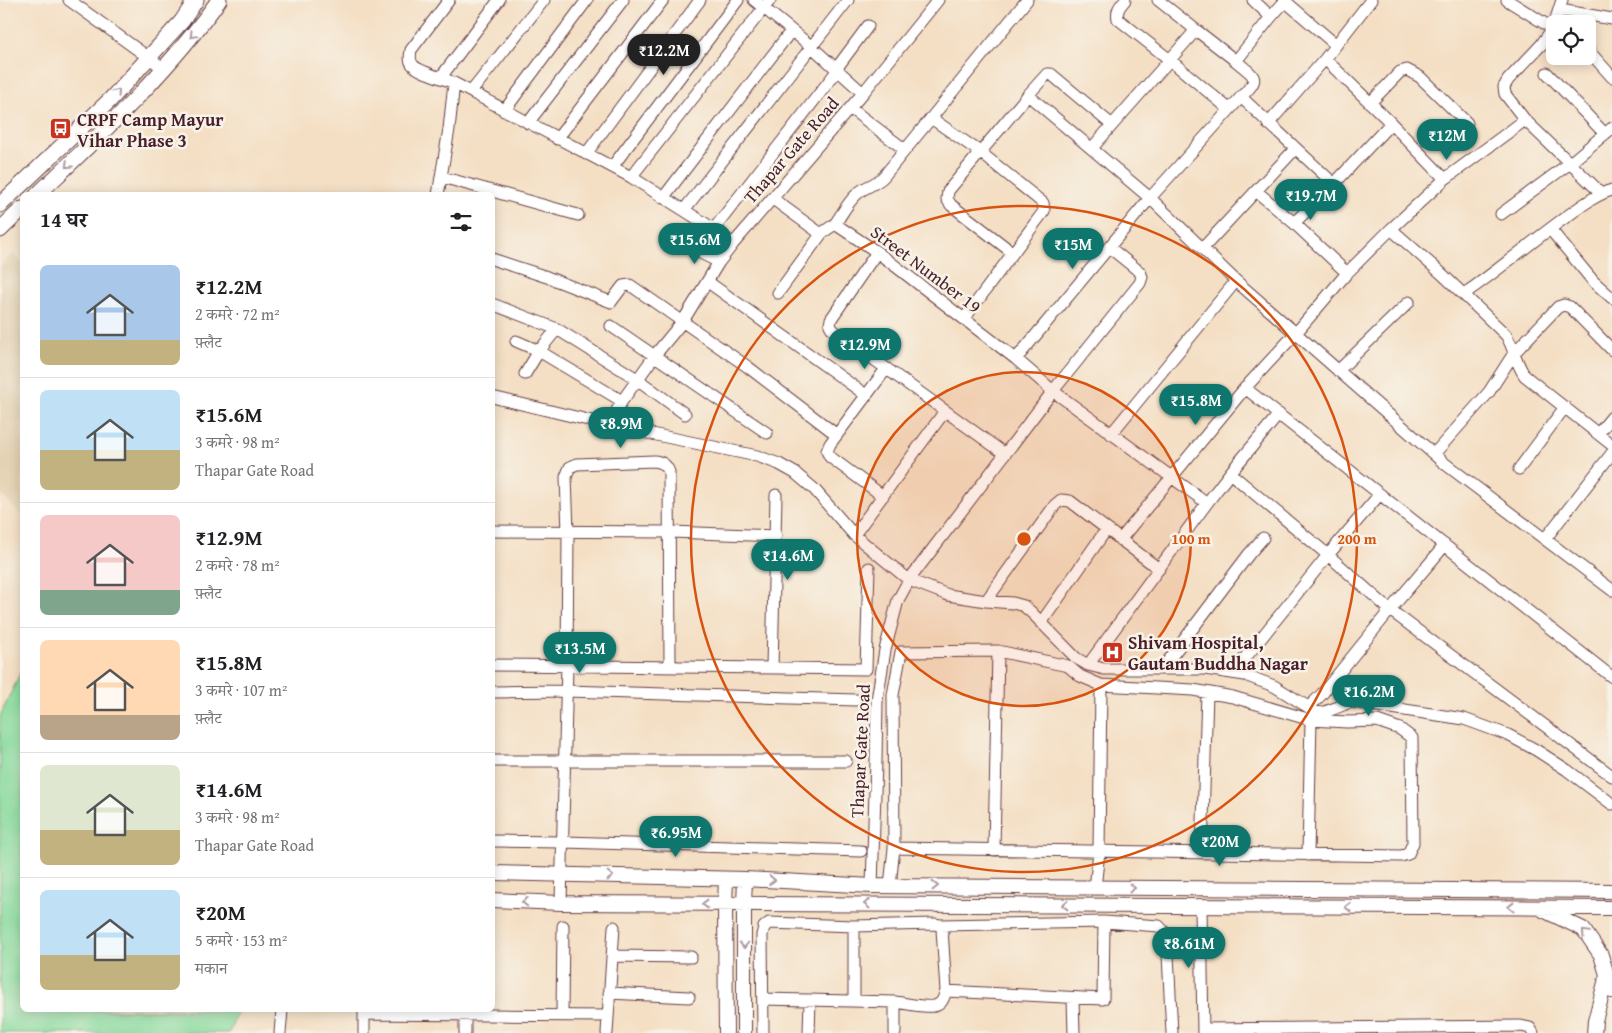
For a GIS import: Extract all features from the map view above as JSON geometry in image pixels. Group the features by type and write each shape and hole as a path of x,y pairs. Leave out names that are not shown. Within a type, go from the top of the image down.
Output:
{"main road":[{"path":"0,205 110,100 182,21 196,0"},
{"path":"40,192 124,112 200,27 219,0"},
{"path":"0,230 20,211"}],"street":[{"path":"69,0 163,68"},
{"path":"450,0 411,50 410,58 412,65 454,83 631,177 714,229 733,244"},
{"path":"441,77 499,0"},
{"path":"471,92 544,0"},
{"path":"504,110 587,0"},
{"path":"528,123 623,0"},
{"path":"558,139 663,0"},
{"path":"586,154 700,0"},
{"path":"612,167 738,0"},
{"path":"754,0 767,4 791,31 812,47 863,93"},
{"path":"684,210 848,0"},
{"name":"Thapar Gate Road","path":"609,425 637,379 683,321 733,244 863,93 938,0"},
{"path":"778,293 822,232 835,224 856,194 879,181 1027,0"},
{"path":"1125,0 1119,7 1118,19 1229,110"},
{"path":"1016,359 1150,198 1254,84 1254,76 1158,0"},
{"path":"1253,0 1271,17"},
{"path":"1236,61 1286,0 1336,45"},
{"path":"1268,124 1325,59 1371,0"},
{"path":"1506,0 1546,24"},
{"path":"631,177 767,4"},
{"path":"1561,5 1612,19"},
{"path":"714,229 868,26"},
{"path":"1092,148 1196,30"},
{"path":"663,198 791,31"},
{"path":"1464,294 1493,274 1550,229 1606,191 1570,163 1525,120 1505,94 1504,88 1508,80 1546,39"},
{"path":"1325,59 1391,122 1445,179"},
{"path":"1596,59 1612,76"},
{"path":"1370,103 1400,72 1407,70 1420,77 1467,123"},
{"path":"1501,214 1570,163 1609,131 1547,73"},
{"path":"1013,253 951,204 947,198 948,191 1047,74 1051,74 1112,125"},
{"path":"439,192 454,83"},
{"path":"1028,95 1150,198 1268,310 1434,454 1612,590"},
{"path":"1241,97 1334,184"},
{"path":"850,108 904,150"},
{"path":"931,118 980,152 1045,207 1044,211 964,319"},
{"path":"1120,540 1245,388 1296,333 1347,273 1445,179 1525,120"},
{"path":"1294,223 1334,184 1391,122"},
{"path":"1203,248 1295,149"},
{"path":"442,177 578,215"},
{"path":"1256,191 1294,223 1347,273"},
{"path":"772,199 817,231 822,232"},
{"name":"Street Number 19","path":"835,224 877,252 1110,434 1207,503"},
{"path":"1391,229 1464,294 1506,335 1512,344 1518,367 1526,376 1612,445"},
{"path":"1550,229 1593,281 1612,298"},
{"path":"682,244 720,262"},
{"name":"Thapar Gate Road","path":"872,886 877,700 885,650 898,600 908,580 1053,391 1140,283 1142,277 1140,272 1109,247"},
{"path":"877,252 831,319 830,325 833,330 1005,454"},
{"path":"495,260 547,277 612,302 623,286 630,285 748,367 837,434"},
{"path":"1110,434 1236,281"},
{"path":"708,282 866,395"},
{"path":"1338,370 1410,302"},
{"path":"495,305 557,329 637,379 685,414"},
{"path":"1434,454 1489,392 1514,353 1558,307 1564,305 1570,307 1612,350"},
{"path":"611,326 767,434"},
{"path":"524,374 539,351 557,329"},
{"path":"516,341 539,351 622,401"},
{"path":"883,496 830,457 827,451 837,434 886,369"},
{"path":"1245,388 1612,677"},
{"path":"495,398 609,425 757,456 779,464 795,473 814,489 854,535 908,580 948,595 1024,606 1076,658 1088,666 1104,669 1205,669 1245,675 1274,686 1318,712 1326,712 1352,702 1464,719 1508,735 1536,750 1567,770 1612,804"},
{"path":"1519,469 1565,407"},
{"path":"854,535 945,411"},
{"path":"1088,666 1207,503 1279,414"},
{"path":"1598,434 1612,418"},
{"path":"1545,539 1612,453"},
{"path":"561,903 566,760 568,532 566,477 570,467 576,464 654,461 662,462 667,466 669,472 671,532 670,667"},
{"path":"1230,473 1390,610 1612,776"},
{"path":"772,668 776,494"},
{"path":"1233,673 1380,494"},
{"path":"986,601 1055,505 1061,500 1070,501 1159,569"},
{"path":"1041,623 1106,530"},
{"path":"495,531 671,532 776,536"},
{"path":"1162,669 1263,538"},
{"path":"1309,707 1322,694 1445,545"},
{"path":"495,665 866,669 869,568"},
{"path":"890,886 894,848 893,695 901,652 998,651 1068,666 1080,676 1101,685 1193,690 1232,697 1311,720 1377,721 1400,729 1412,738 1413,844 1408,854 1401,856 894,848"},
{"path":"994,850 998,651"},
{"path":"1095,888 1100,852 1101,685"},
{"path":"495,692 566,691 856,700"},
{"path":"1202,853 1207,693"},
{"path":"1308,855 1311,720"},
{"path":"495,761 846,761"},
{"path":"495,841 861,851"},
{"path":"495,873 745,879 872,886 1612,891"},
{"path":"726,879 726,1033"},
{"path":"744,1033 745,879"},
{"path":"1172,888 1172,906"},
{"path":"495,900 561,903 1612,908"},
{"path":"1201,906 1203,1031 1521,1026 1530,1028 1532,1033"},
{"path":"1539,908 1584,929 1601,955 1612,992"},
{"path":"946,991 1103,999 1104,922"},
{"path":"763,1033 762,935 764,928 770,923 854,926 1104,922 1158,926 1167,935 1172,1033"},
{"path":"763,999 895,1002 929,1006 937,1005 943,1000 946,991 942,929 940,925"},
{"path":"562,1015 563,926"},
{"path":"854,926 854,1002"},
{"path":"607,1033 614,927"},
{"path":"612,956 691,957"},
{"path":"1594,1033 1595,1021 1607,974"},
{"path":"609,993 689,997"},
{"path":"1073,998 1074,1033"},
{"path":"809,1033 810,1000"},
{"path":"895,1002 896,1033"},
{"path":"280,1033 282,1012"},
{"path":"364,1033 364,1012 608,1016"},
{"path":"465,1014 465,1033"}],"shaded area":[{"path":"13,253 20,261 20,514 0,493 0,267"}],"green space":[{"path":"20,674 20,1012 237,1012 229,1033 0,1033 0,716"}],"place":[{"name":"CRPF Camp Mayur Vihar Phase 3","path":"61,129"},
{"name":"Shivam Hospital, Gautam Buddha Nagar","path":"1112,652"}]}
